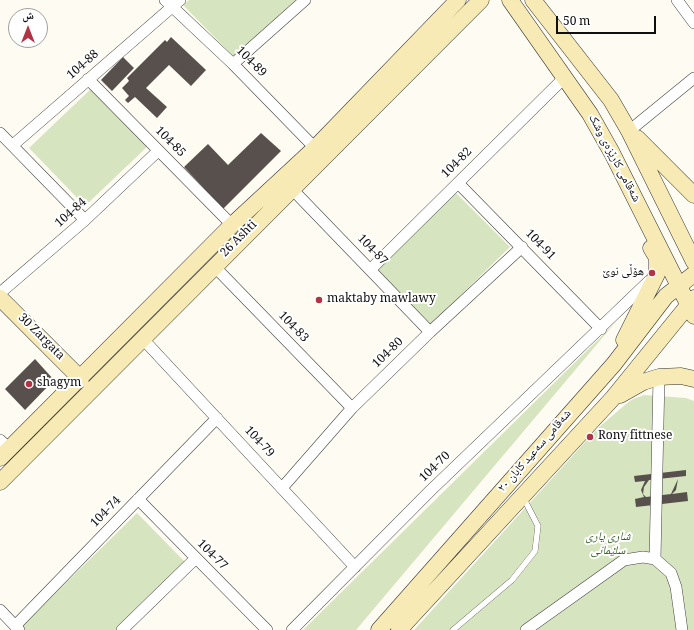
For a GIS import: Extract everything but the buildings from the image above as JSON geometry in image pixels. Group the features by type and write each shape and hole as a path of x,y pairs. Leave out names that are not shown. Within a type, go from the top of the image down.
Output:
{"main road":[{"name":"26 Ashti","path":"3,449 81,379 232,225 315,148 458,0"},
{"name":"26 Ashti","path":"0,482 142,338 481,0"},
{"name":"شەقامی کارێزەی وشک","path":"510,0 590,114 612,153 636,204 679,285 692,306"},
{"path":"533,0 611,100 629,131 694,262"},
{"path":"629,131 694,195"},
{"path":"614,364 629,329 657,274 657,258 638,220 636,204"},
{"name":"شەقامی سەعید کابان ٢٠","path":"379,630 614,364 666,296 694,274"},
{"name":"30 Zargata","path":"0,298 81,379"},
{"name":"شەقامی سەعید کابان ٢٠","path":"399,630 612,399 692,306"},
{"path":"612,399 642,382 659,377 681,376 694,379"}],"street":[{"path":"233,64 305,0"},
{"path":"677,0 694,23"},
{"name":"104-89","path":"172,2 315,148"},
{"name":"104-88","path":"13,146 172,2"},
{"name":"104-82","path":"371,269 564,78"},
{"path":"629,131 694,78"},
{"name":"104-85","path":"88,79 232,225"},
{"path":"0,133 85,220"},
{"name":"104-84","path":"0,293 85,220 158,151"},
{"name":"104-91","path":"458,183 601,329"},
{"name":"104-87","path":"292,189 371,269 430,332"},
{"name":"104-80","path":"282,488 352,408 430,332 522,247"},
{"name":"104-83","path":"214,266 352,408"},
{"name":"104-70","path":"292,630 430,491 657,274"},
{"name":"104-79","path":"142,338 354,567"},
{"path":"655,559 659,377"},
{"name":"104-74","path":"17,628 217,418"},
{"name":"104-77","path":"138,500 267,630"},
{"path":"526,630 624,560 643,557 655,559 671,573 676,587 682,630"},
{"path":"122,630 196,558"},
{"path":"0,610 17,628"}],"lane":[{"path":"453,630 512,580 534,551 538,526 523,496"}],"green space":[{"path":"189,0 299,0 237,60 183,5"},
{"path":"94,86 150,144 85,206 29,148"},
{"path":"456,193 510,247 431,324 377,269"},
{"path":"614,324 356,630 303,630"},
{"name":"شاری یاری سلێمانی","path":"644,395 686,398 694,401 694,630 414,630 597,429 626,404 633,399"},
{"path":"137,513 186,563 117,630 24,630 21,627"}],"place":[{"name":"ھۆڵی نوێ","path":"652,273"},
{"name":"maktaby mawlawy","path":"319,300"},
{"name":"shagym","path":"29,384"},
{"name":"Rony fittnese","path":"590,437"}]}
